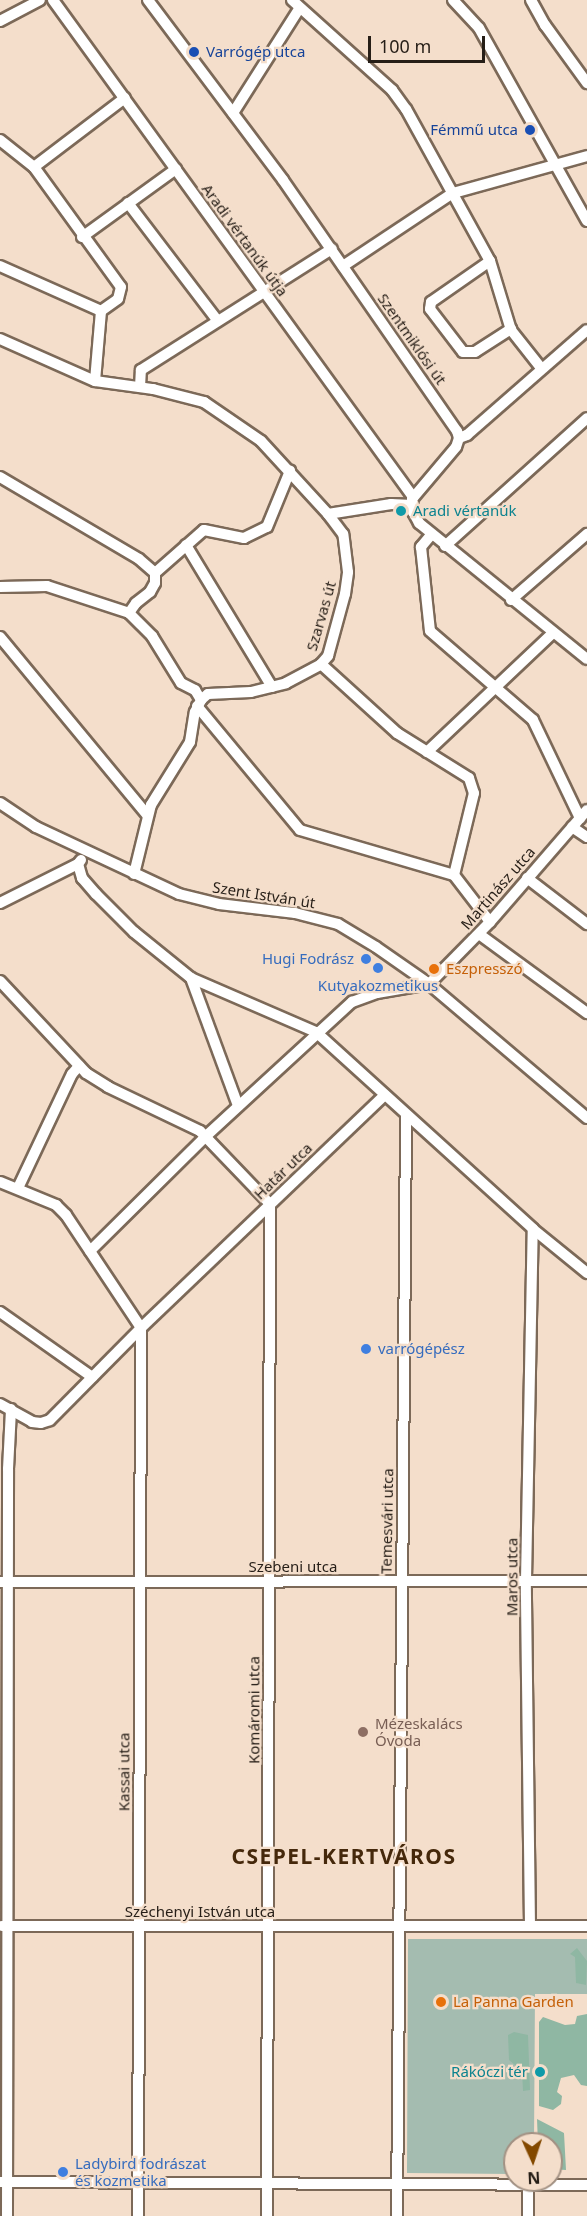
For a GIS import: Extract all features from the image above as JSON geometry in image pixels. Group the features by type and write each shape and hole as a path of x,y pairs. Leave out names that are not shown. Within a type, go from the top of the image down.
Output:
{"street":[{"path":"0,21 40,0"},
{"name":"Aradi vértanúk útja","path":"53,0 412,501"},
{"name":"Szentmiklósi út","path":"148,0 332,249 452,423 459,438"},
{"path":"453,0 479,28 587,221"},
{"path":"531,0 545,25 587,83"},
{"path":"233,113 295,4 392,90 418,129 490,261 511,329 541,368"},
{"path":"34,167 125,98"},
{"path":"0,140 34,167 82,237 121,287 118,299 101,311 95,381"},
{"path":"343,266 453,193 587,156"},
{"path":"82,237 176,169"},
{"path":"128,203 218,321"},
{"path":"140,387 141,370 332,249"},
{"path":"490,261 431,302 430,309 463,352 475,352 511,329"},
{"path":"0,266 101,311"},
{"path":"328,514 412,501 456,447 459,438 466,435 587,330"},
{"name":"Szarvas út","path":"0,339 95,381 140,387 204,402 261,441 328,514 343,534 348,572 345,594 328,656 304,676 272,687 232,695 208,694 199,703"},
{"path":"445,546 587,418"},
{"path":"129,613 136,603 150,592 155,583 155,573 204,530 244,538 267,527 290,471"},
{"path":"0,477 139,559 155,573"},
{"path":"412,501 416,517 431,535 587,659"},
{"path":"511,600 587,534"},
{"path":"431,535 421,548 430,631 533,720 587,837"},
{"path":"186,545 272,687"},
{"path":"0,587 47,586 129,613 152,636 183,686 195,690 199,703 300,830 454,875 490,922"},
{"path":"427,752 553,633"},
{"path":"0,637 147,815"},
{"path":"321,664 388,726 461,772 472,784 474,793 454,875"},
{"path":"134,874 147,815 190,742 199,703"},
{"name":"Szent István út","path":"0,803 36,827 85,852 198,900 295,913 338,924 429,984 587,1118"},
{"name":"Martinász utca","path":"429,984 490,922 580,818"},
{"path":"0,903 78,864 85,852"},
{"path":"78,864 82,878 96,894 134,932 191,978 316,1032 533,1229 587,1273"},
{"path":"527,878 587,924"},
{"path":"479,934 587,1013"},
{"path":"191,978 238,1106"},
{"path":"0,981 79,1066 108,1087 196,1129 270,1204"},
{"path":"90,1251 205,1137 316,1032 352,1002 377,993 429,984"},
{"path":"18,1188 72,1074 79,1066"},
{"name":"Határ utca","path":"0,1404 32,1422 41,1423 50,1420 141,1328 385,1095"},
{"name":"Temesvári utca","path":"400,1926 406,1116"},
{"path":"0,1182 56,1205 66,1215 141,1328"},
{"name":"Komáromi utca","path":"267,2216 270,1204"},
{"name":"Maros utca","path":"530,1926 526,1580 533,1229"},
{"path":"0,1312 92,1377"},
{"name":"Kassai utca","path":"138,2216 141,1328"},
{"path":"8,2216 4,2182 3,2063 4,1582 11,1409"},
{"name":"Szebeni utca","path":"4,1582 587,1581"},
{"name":"Széchenyi István utca","path":"3,1926 400,1926"},
{"path":"397,2216 400,1926 587,1926"},
{"path":"4,2182 503,2184"},
{"path":"563,2185 587,2185"},
{"path":"528,2192 528,2216"}],"green space":[{"path":"408,1939 587,1939 587,1994 535,1994 534,2132 503,2132 503,2174 407,2173"},
{"path":"577,1948 587,1961 586,1985 576,1983 575,1957 570,1954"},
{"path":"587,2014 587,2086 581,2085 574,2075 561,2078 557,2092 562,2096 561,2104 553,2110 539,2106 539,2022 543,2017 565,2025 575,2024 577,2016"},
{"path":"514,2032 528,2035 530,2090 523,2091 522,2071 509,2060 508,2035"},
{"path":"537,2119 562,2132 538,2132"},
{"path":"563,2132 564,2133 566,2170 563,2170"}],"place":[{"name":"Varrógép utca","path":"194,52"},
{"name":"Fémmű utca","path":"530,130"},
{"name":"Aradi vértanúk","path":"401,511"},
{"name":"Hugi Fodrász","path":"366,959"},
{"name":"Kutyakozmetikus","path":"378,968"},
{"name":"Eszpresszó","path":"434,969"},
{"name":"varrógépész","path":"366,1349"},
{"name":"Mézeskalács Óvoda","path":"363,1732"},
{"name":"La Panna Garden","path":"441,2002"},
{"name":"Rákóczi tér","path":"540,2072"},
{"name":"Ladybird fodrászat és kozmetika","path":"63,2172"}],"district":[{"name":"CSEPEL-KERTVÁROS","path":"344,1856"}]}
